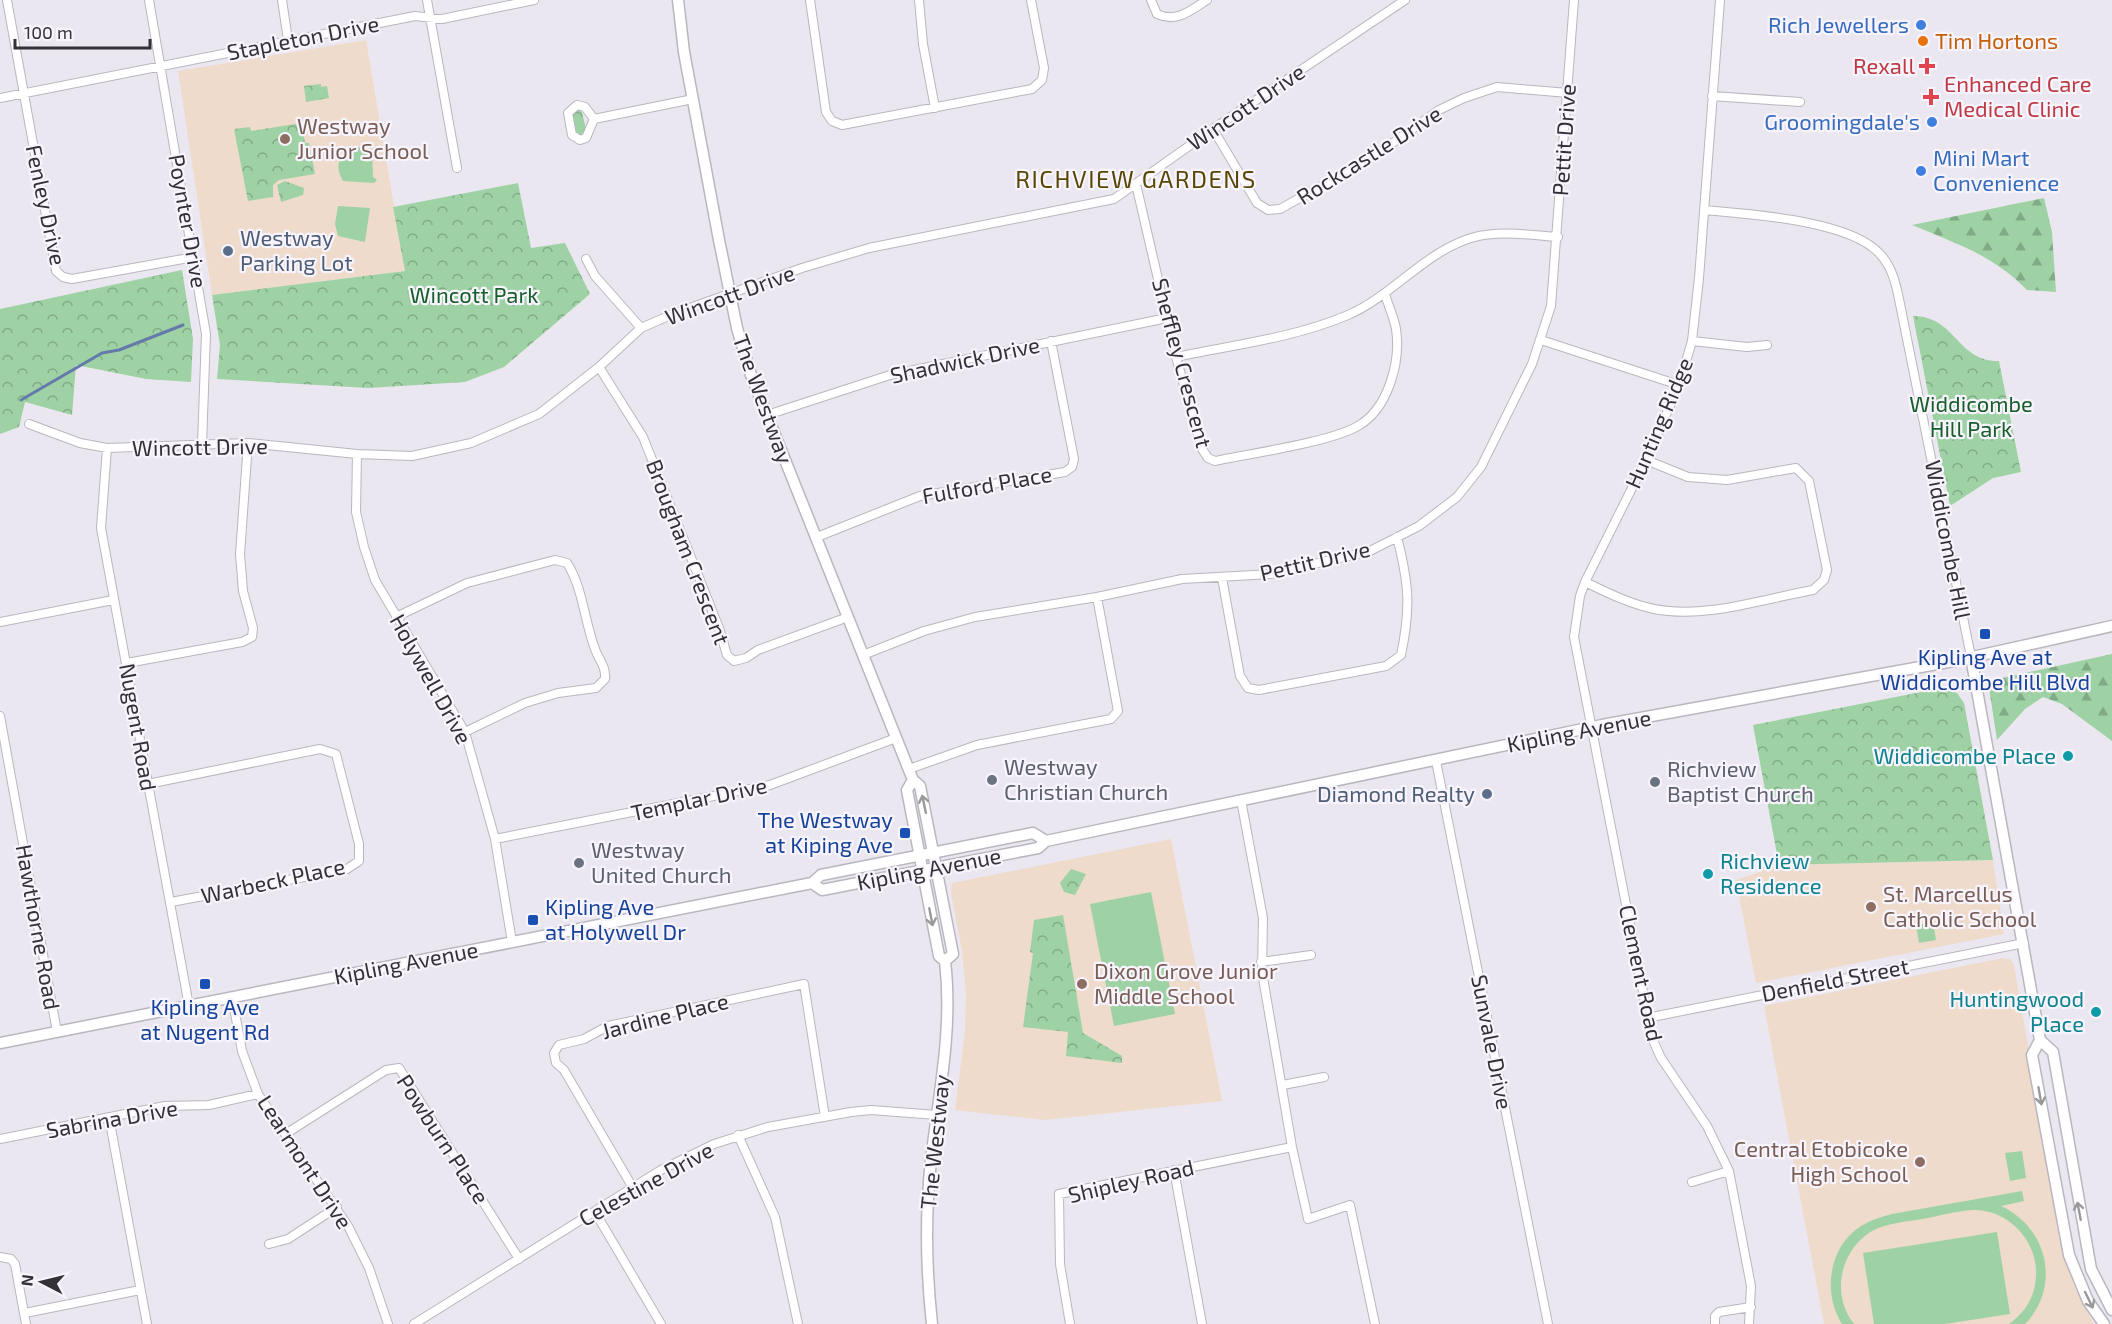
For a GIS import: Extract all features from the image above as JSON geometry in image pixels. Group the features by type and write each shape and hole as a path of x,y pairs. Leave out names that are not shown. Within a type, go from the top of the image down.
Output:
{"main road":[{"name":"The Westway","path":"678,0 683,46 730,294 744,352 913,780 920,786 938,868 952,954 945,961"},
{"name":"Kipling Avenue","path":"812,883 822,890 938,868 1038,848 1046,841 1590,727 1971,657 2112,626"},
{"path":"1971,657 2040,1040 2032,1055 2069,1254 2088,1300 2103,1324"},
{"name":"The Westway","path":"913,780 907,790 939,956 945,961 949,1020 927,1224 927,1269 932,1324"},
{"name":"Kipling Avenue","path":"0,1043 812,883 821,876 1033,833 1046,841"},
{"path":"2040,1040 2053,1052 2091,1269 2112,1310"},
{"path":"2077,1274 2091,1269"}],"street":[{"name":"Fenley Drive","path":"7,0 53,260 59,275 72,279 194,256"},
{"name":"Poynter Drive","path":"149,0 206,334 202,444"},
{"path":"282,0 288,40"},
{"path":"428,0 457,168"},
{"name":"Stapleton Drive","path":"0,98 415,16 442,19 534,0"},
{"path":"810,0 826,112 832,121 842,125 1032,89 1041,80 1044,68 1031,0"},
{"path":"919,0 923,44 935,108"},
{"path":"1151,0 1157,14 1168,19 1183,16 1207,0"},
{"name":"Wincott Drive","path":"29,424 80,443 107,448 248,443 357,454 412,456 471,443 539,414 599,367 641,328 730,294 833,258 869,248 1100,204 1123,195 1213,129 1405,0"},
{"name":"Pettit Drive","path":"863,655 924,631 975,617 1097,597 1182,579 1270,574 1370,551 1419,526 1457,496 1481,467 1533,364 1551,306 1558,237 1574,0"},
{"name":"Hunting Ridge","path":"1590,727 1574,637 1578,606 1586,582 1646,460 1679,385 1692,341 1719,0"},
{"name":"Rockcastle Drive","path":"1213,129 1257,203 1268,210 1281,209 1372,157 1440,110 1464,98 1497,87 1568,93"},
{"path":"1712,96 1800,102"},
{"path":"594,119 693,99"},
{"path":"572,106 585,107 594,119 586,138 580,140 572,135 567,118 572,106"},
{"name":"Sheffley Crescent","path":"1136,184 1176,357 1202,449 1208,458 1215,461 1328,437 1358,426 1382,406 1395,361 1396,329 1385,294"},
{"name":"Widdicombe Hill","path":"1704,210 1773,216 1849,235 1879,252 1888,266 1896,281 1902,309 1971,657"},
{"path":"1176,357 1308,329 1350,314 1385,294 1442,253 1471,238 1503,234 1558,237"},
{"path":"586,259 596,276 641,328"},
{"name":"Shadwick Drive","path":"767,415 890,375 1167,318"},
{"path":"1541,340 1679,385"},
{"name":"Fulford Place","path":"817,537 920,496 1065,472 1072,467 1074,459 1051,341"},
{"path":"1692,341 1747,347 1767,345"},
{"name":"Brougham Crescent","path":"599,367 644,437 728,655 734,661 746,658 759,650 848,617"},
{"path":"127,663 242,642 252,637 253,628 243,591 240,554 248,443"},
{"name":"Nugent Road","path":"107,448 101,528 189,1006"},
{"name":"Holywell Drive","path":"357,454 356,512 364,547 375,580 465,732 495,839 512,942"},
{"path":"1586,582 1624,601 1653,609 1680,612 1718,609 1813,590 1824,580 1827,570 1809,481 1796,468 1727,480 1688,477 1646,460"},
{"path":"1222,578 1240,676 1248,688 1259,690 1386,666 1401,655 1409,604 1407,578 1397,537"},
{"path":"396,617 467,583 555,560 567,563 574,574 595,651 606,666 605,679 596,688 558,693 525,703 465,732"},
{"path":"909,769 977,745 1111,719 1118,711 1097,597"},
{"path":"0,622 113,600"},
{"name":"Hawthorne Road","path":"0,717 4,769 57,1032"},
{"name":"Clement Road","path":"1590,727 1652,1038 1661,1058 1707,1126 1729,1171 1751,1286 1749,1324"},
{"name":"Templar Drive","path":"495,839 770,785 896,738"},
{"name":"Warbeck Place","path":"148,784 320,749 330,750 336,754 359,844 359,861 347,870 171,902"},
{"name":"Sunvale Drive","path":"1436,761 1548,1324"},
{"path":"1241,800 1263,918 1261,962 1292,1147 1308,1219 1350,1205 1375,1324"},
{"name":"Denfield Street","path":"1647,1018 2024,943"},
{"path":"1261,962 1311,955"},
{"name":"Jardine Place","path":"633,1188 564,1070 556,1063 554,1053 559,1045 584,1039 608,1026 804,984 825,1117"},
{"name":"Learmont Drive","path":"232,997 242,1051 258,1094 337,1208 369,1268 388,1324"},
{"name":"Powburn Place","path":"287,1133 386,1070 399,1068 519,1258"},
{"path":"1283,1085 1324,1077"},
{"name":"Sabrina Drive","path":"0,1139 165,1106 209,1105 258,1094"},
{"name":"Celestine Drive","path":"414,1324 676,1162 738,1136 825,1117 871,1110 937,1115"},
{"path":"109,1117 147,1324"},
{"path":"738,1136 775,1217 798,1324"},
{"name":"Shipley Road","path":"1070,1324 1060,1264 1059,1194 1292,1147"},
{"path":"1174,1170 1202,1324"},
{"path":"1692,1182 1729,1171"},
{"path":"269,1244 288,1239 337,1208"},
{"path":"595,1212 661,1324"},
{"path":"0,1257 11,1259 15,1264 26,1324"},
{"path":"25,1313 140,1290"},
{"path":"1715,1324 1715,1316 1720,1312 1751,1307"}],"shaded area":[{"name":"Westway Junior School","path":"366,40 405,271 212,295 178,71"},
{"name":"Dixon Grove Junior Middle School","path":"1171,839 1222,1101 1045,1120 955,1110 965,1031 966,993 962,952 951,893 952,883"},
{"name":"St. Marcellus Catholic School","path":"1993,860 2004,934 1756,983 1736,880 1779,865"},
{"name":"Central Etobicoke High School","path":"2003,958 2010,959 2014,965 2065,1257 2075,1288 2094,1324 1824,1324 1764,1006"}],"green space":[{"path":"321,84 321,87 327,86 329,98 306,102 304,86"},
{"path":"577,109 582,112 586,129 581,135 575,131 571,115"},
{"path":"302,123 305,143 309,143 315,174 279,180 273,185 273,197 248,201 234,129 250,127 251,131"},
{"path":"357,147 372,149 373,177 377,180 374,183 343,181 340,175 339,164 342,156"},
{"path":"285,181 304,188 303,195 281,202 277,185"},
{"name":"Wincott Park","path":"518,183 531,248 565,243 590,294 504,367 465,382 368,388 217,379 220,345 212,295 405,271 393,207"},
{"path":"2044,198 2052,232 2056,292 2027,290 2001,268 1973,251 1912,225"},
{"path":"338,206 370,208 365,242 338,236 335,224"},
{"path":"182,270 193,339 191,382 146,379 76,365 72,415 25,402 19,427 0,434 0,309"},
{"name":"Widdicombe Hill Park","path":"1913,316 1939,323 1974,354 1985,359 1999,361 2021,472 1993,478 1950,506"},
{"path":"2112,654 2112,741 2062,704 2043,697 2025,709 1997,740 1988,681"},
{"path":"1942,688 1957,693 1964,703 1993,860 1779,865 1753,725"},
{"path":"1071,869 1086,874 1075,895 1064,892 1060,883"},
{"path":"1151,892 1175,1014 1114,1026 1090,904"},
{"path":"1063,915 1083,1033 1122,1056 1122,1063 1066,1056 1068,1032 1023,1027 1033,953 1030,952 1034,920"},
{"path":"1933,922 1936,940 1919,943 1916,925"},
{"path":"2022,1151 2026,1178 2010,1181 2005,1153"},
{"path":"2022,1191 2024,1201 2001,1206 2017,1216 2039,1243 2046,1276 2036,1309 2025,1324 2009,1324 2026,1307 2033,1294 2036,1270 2030,1247 2024,1236 2007,1220 1996,1214 1973,1210 1894,1224 1866,1235 1850,1254 1845,1265 1841,1289 1847,1313 1854,1324 1842,1324 1832,1298 1832,1271 1842,1245 1861,1226 1892,1214"},
{"path":"1997,1232 2010,1314 1945,1324 1874,1324 1863,1253"}],"waterway":[{"path":"21,400 102,353 119,350 183,325"}],"place":[{"name":"Rich Jewellers","path":"1921,25"},
{"name":"Tim Hortons","path":"1923,41"},
{"name":"Rexall","path":"1927,66"},
{"name":"Enhanced Care Medical Clinic","path":"1931,97"},
{"name":"Groomingdale's","path":"1932,122"},
{"name":"Westway Junior School","path":"285,139"},
{"name":"Mini Mart Convenience","path":"1921,171"},
{"name":"Westway Parking Lot","path":"228,251"},
{"name":"Kipling Ave at Widdicombe Hill Blvd","path":"1985,634"},
{"name":"Widdicombe Place","path":"2068,756"},
{"name":"Westway Christian Church","path":"992,780"},
{"name":"Richview Baptist Church","path":"1655,782"},
{"name":"Diamond Realty","path":"1487,794"},
{"name":"The Westway at Kiping Ave","path":"905,833"},
{"name":"Westway United Church","path":"579,863"},
{"name":"Richview Residence","path":"1708,874"},
{"name":"St. Marcellus Catholic School","path":"1871,907"},
{"name":"Kipling Ave at Holywell Dr","path":"533,920"},
{"name":"Kipling Ave at Nugent Rd","path":"205,984"},
{"name":"Dixon Grove Junior Middle School","path":"1082,984"},
{"name":"Huntingwood Place","path":"2096,1012"},
{"name":"Central Etobicoke High School","path":"1920,1162"}],"district":[{"name":"RICHVIEW GARDENS","path":"1136,180"}]}
